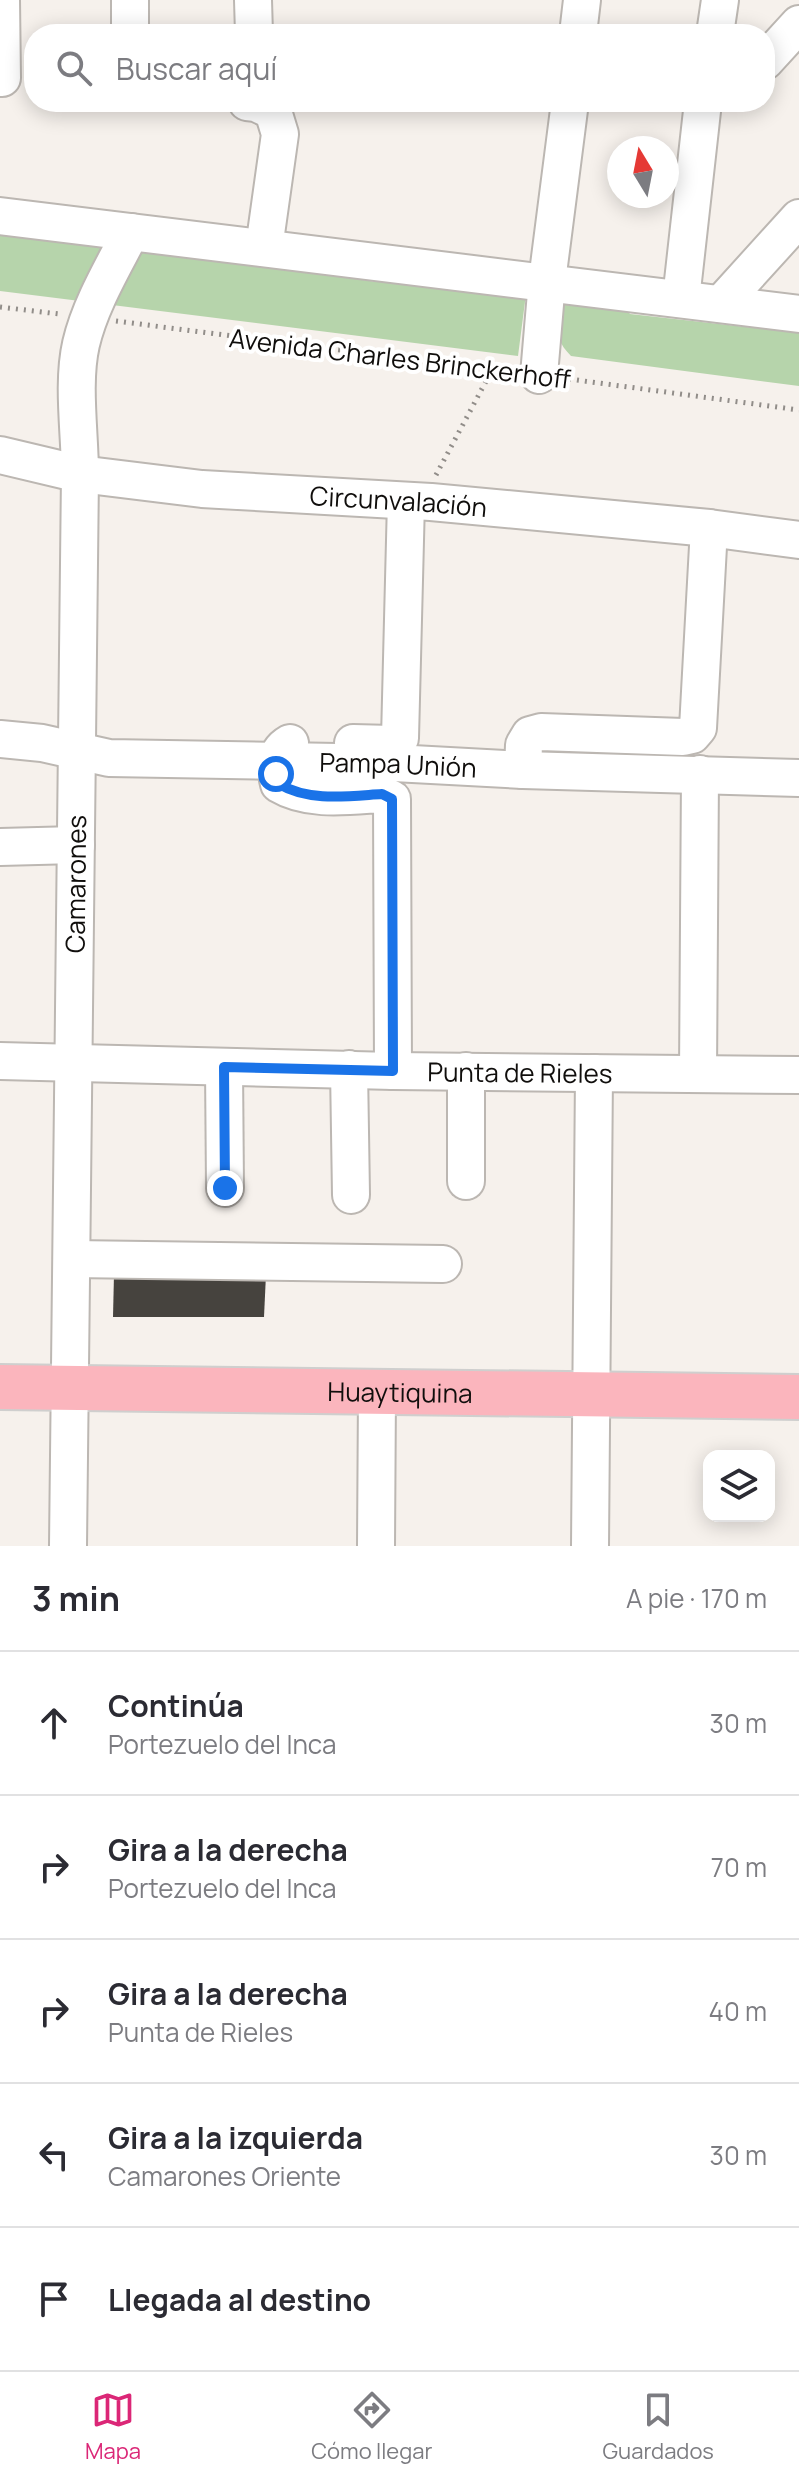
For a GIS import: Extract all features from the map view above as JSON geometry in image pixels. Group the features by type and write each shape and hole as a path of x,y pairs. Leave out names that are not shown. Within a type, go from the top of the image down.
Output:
{"main road":[{"name":"Huaytiquina","path":"0,1387 799,1397"}],"street":[{"path":"1,0 12,79"},
{"path":"130,0 130,24"},
{"path":"253,0 254,24"},
{"path":"579,24 582,0"},
{"path":"716,24 720,0"},
{"path":"775,50 799,24"},
{"path":"264,248 280,134 273,112"},
{"path":"539,375 547,281 569,112"},
{"path":"681,299 701,118"},
{"path":"0,216 799,314"},
{"path":"721,304 799,218"},
{"name":"Camarones","path":"68,1546 80,474 78,380 81,346 90,317 131,232"},
{"name":"Circunvalación","path":"0,455 80,474 202,489 418,502 709,528 799,540"},
{"path":"393,1071 392,799 382,794 311,795 292,792 279,784 276,760 282,748 294,741 392,744 400,738 418,502"},
{"path":"523,770 524,745 530,735 541,732 683,737 692,735 698,728 709,528"},
{"name":"Pampa Unión","path":"0,739 42,743 109,758 276,760 799,778"},
{"path":"698,1074 700,774"},
{"path":"0,847 76,845"},
{"name":"Punta de Rieles","path":"0,1061 393,1071 799,1075"},
{"path":"224,1067 225,1188"},
{"path":"349,1069 351,1195"},
{"path":"466,1071 466,1181"},
{"path":"590,1546 594,1073"},
{"path":"72,1259 443,1264"},
{"path":"376,1546 377,1392"}],"path":[{"name":"Avenida Charles Brinckerhoff","path":"0,307 799,410"},
{"path":"418,502 492,370"}],"green space":[{"path":"0,228 377,282 385,274 526,294 518,356 0,291"},
{"path":"572,297 621,302 630,314 799,333 799,386 571,356 560,340 557,309"}],"building":[{"path":"114,1274 266,1274 264,1317 113,1317"}],"route":[{"path":"225,1188 224,1067 393,1071 392,799 382,794 311,795 292,792 279,784 276,774"}]}
